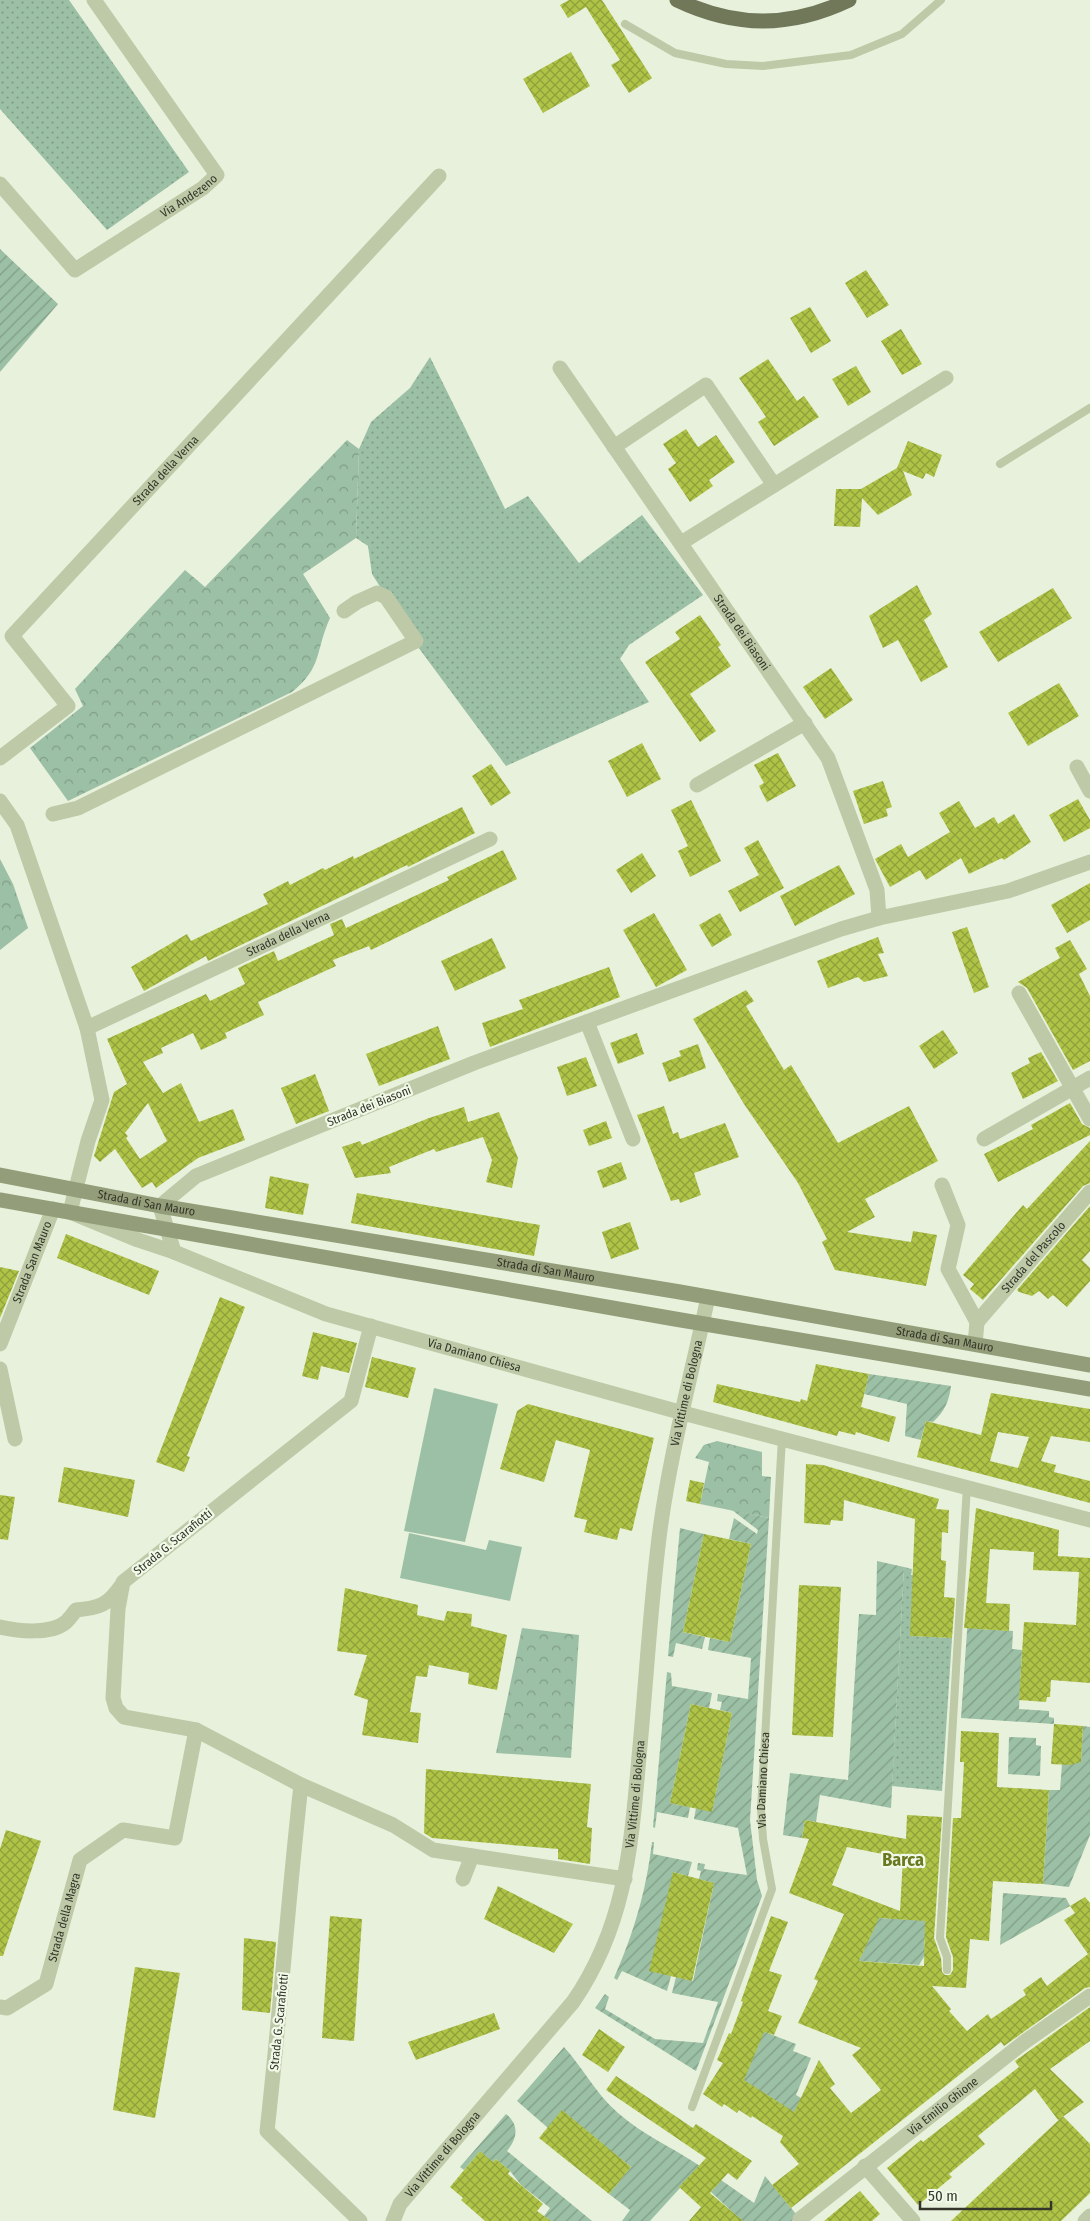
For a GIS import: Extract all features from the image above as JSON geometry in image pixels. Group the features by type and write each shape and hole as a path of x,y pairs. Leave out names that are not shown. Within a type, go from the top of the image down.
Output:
{"main road":[{"path":"677,0 696,9 732,19 764,21 793,20 824,12 849,0"},
{"name":"Strada di San Mauro","path":"0,1175 160,1206 708,1297 1090,1364"},
{"name":"Strada di San Mauro","path":"0,1200 1090,1389"}],"street":[{"name":"Via Andezeno","path":"0,184 75,270 203,188 217,175 94,0"},
{"name":"Strada della Verna","path":"0,758 68,706 12,636 439,176"},
{"name":"Strada dei Biasoni","path":"560,368 828,758 878,890 879,918"},
{"path":"681,543 946,378"},
{"path":"614,447 706,385 774,485"},
{"path":"53,814 78,808 416,641 386,597 377,592 356,602 344,611"},
{"path":"697,785 805,723"},
{"path":"1077,767 1090,791"},
{"path":"0,801 17,825 87,1028 97,1068 102,1100 88,1141 70,1212"},
{"name":"Strada della Verna","path":"87,1028 490,838"},
{"name":"Strada dei Biasoni","path":"160,1206 196,1176 474,1063 842,929 879,918 1008,891 1090,862"},
{"path":"1019,993 1090,1118"},
{"path":"586,1022 633,1139"},
{"path":"984,1139 1090,1078"},
{"path":"942,1185 958,1225 948,1269 977,1322 975,1344"},
{"name":"Strada del Pascolo","path":"977,1322 1090,1192"},
{"path":"160,1206 174,1252"},
{"name":"Strada San Mauro","path":"0,1344 53,1209"},
{"name":"Via Damiano Chiesa","path":"70,1212 326,1314 683,1413 967,1486 1090,1520"},
{"name":"Via Vittime di Bologna","path":"393,2221 400,2204 564,2013 586,1982 612,1926 625,1879 637,1777 659,1538 671,1466 708,1297"},
{"name":"Strada G. Scarafiotti","path":"371,1326 351,1402 123,1582 118,1609 113,1698 116,1708 124,1717 196,1730 301,1785 393,1826 432,1850 625,1879"},
{"path":"0,1370 15,1439"},
{"path":"0,1627 20,1631 44,1630 64,1624 76,1610 89,1609 110,1602 123,1582"},
{"name":"Strada della Magra","path":"0,2007 6,2008 46,1984 80,1860 123,1830 175,1838 196,1730"},
{"name":"Strada G. Scarafiotti","path":"301,1785 267,2131 360,2221"},
{"path":"463,1879 472,1856"},
{"name":"Via Emilio Ghione","path":"800,2219 1023,2043 1090,1996"},
{"path":"865,2166 913,2221"},
{"path":"1085,2221 1090,2216"}],"lane":[{"path":"625,24 675,53 726,64 763,66 852,55 902,34 941,0"},
{"path":"1000,464 1090,408"},
{"name":"Via Damiano Chiesa","path":"692,2107 772,1888 763,1839 761,1809 782,1438"},
{"path":"946,1970 948,1957 940,1938 967,1486"}],"green space":[{"path":"0,0 69,0 189,172 107,230 0,109"},
{"path":"0,249 58,304 0,372"},
{"path":"430,357 505,509 528,496 579,563 642,515 703,595 629,645 620,659 649,702 506,766 418,647 372,574 368,546 356,538 359,449 371,422 410,388"},
{"path":"347,440 359,449 356,538 303,574 330,618 317,658 309,675 292,692 68,801 30,748 83,706 75,689 185,570 205,587"},
{"path":"0,859 13,884 28,928 0,950"},
{"path":"869,1374 951,1386 949,1397 940,1414 933,1422 926,1421 921,1440 905,1436 907,1404 864,1394"},
{"path":"434,1388 498,1404 465,1542 404,1531"},
{"path":"717,1441 762,1452 762,1476 771,1477 769,1518 700,1504 709,1462 695,1458 704,1445"},
{"path":"732,1510 769,1518 750,1820 757,1880 762,1896 696,2071 595,2008 605,1994 609,1997 605,2009 655,2039 703,2043 718,2002 672,1993 676,1977 693,1981 714,1883 699,1879 701,1871 697,1870 698,1863 705,1864 704,1869 747,1875 738,1828 694,1819 696,1808 712,1811 732,1713 720,1710 722,1702 717,1701 718,1694 748,1699 751,1658 708,1650 710,1638 730,1642 751,1544 729,1539 734,1518 757,1534 758,1530"},
{"path":"680,1528 704,1534 683,1632 705,1637 702,1649 676,1643 673,1657 668,1656"},
{"path":"409,1533 486,1550 489,1540 522,1547 510,1601 400,1578"},
{"path":"877,1561 904,1567 891,1808 820,1795 816,1822 805,1820 802,1838 783,1835 790,1773 848,1780 859,1614 876,1615"},
{"path":"904,1567 912,1569 911,1575 914,1575 911,1636 952,1638 942,1791 892,1786"},
{"path":"969,1602 978,1629 1013,1631 1012,1649 1022,1650 1019,1709 1049,1711 1049,1717 1054,1718 1054,1724 961,1718"},
{"path":"522,1628 579,1635 571,1758 496,1753"},
{"path":"667,1672 671,1673 672,1686 712,1693 709,1708 691,1704 670,1803 690,1807 688,1818 657,1812 655,1828 653,1827"},
{"path":"1083,1726 1090,1727 1090,1835 1069,1887 1043,1884 1049,1790 1060,1790 1062,1764 1081,1762"},
{"path":"1009,1737 1036,1738 1036,1745 1041,1746 1040,1776 1008,1774"},
{"path":"652,1842 654,1842 653,1854 692,1862 688,1876 673,1872 671,1976 667,1991 622,1971 617,1980 614,1978 628,1944 638,1911"},
{"path":"1003,1893 1066,1898 1070,1906 1000,1945"},
{"path":"878,1918 934,1921 925,1937 924,1946 933,1947 927,1952 919,1965 859,1961"},
{"path":"744,2024 796,2044 793,2051 811,2058 796,2095 801,2098 794,2113 762,2092 747,2088 737,2069"},
{"path":"564,2047 603,2098 618,2113 637,2128 700,2166 650,2221 622,2221 630,2210 609,2194 631,2167 562,2111 548,2128 517,2101"},
{"path":"506,2114 513,2123 516,2132 513,2142 507,2151 592,2221 551,2221 544,2216 550,2208 521,2185 510,2171 496,2159 493,2162 480,2151 464,2170 460,2167"},
{"path":"765,2176 796,2214 792,2221 736,2221 739,2218 711,2192 721,2180 754,2203"}],"building":[{"path":"569,0 602,0 652,78 629,93 611,65 620,60 586,7 568,18 560,5"},
{"path":"571,52 590,86 543,113 523,79"},
{"path":"866,270 889,305 867,318 845,283"},
{"path":"810,307 831,341 811,353 790,318"},
{"path":"901,329 922,364 902,375 881,341"},
{"path":"768,359 797,401 804,396 819,417 774,446 758,422 766,417 739,378"},
{"path":"856,366 871,392 848,406 832,379"},
{"path":"686,429 698,447 716,435 735,462 709,480 713,486 690,502 668,469 676,463 663,444"},
{"path":"908,441 942,455 934,477 926,473 923,479 903,471 912,495 878,515 862,498 860,527 834,526 836,489 861,489 897,468"},
{"path":"917,585 932,614 924,620 948,667 921,682 898,640 883,648 869,616"},
{"path":"1053,588 1072,618 998,662 979,632"},
{"path":"700,615 721,645 718,647 731,666 690,694 716,731 700,742 645,662 680,639 675,632"},
{"path":"831,668 853,700 825,719 803,687"},
{"path":"1059,683 1079,716 1028,746 1008,713"},
{"path":"642,743 661,779 627,797 608,761"},
{"path":"778,753 796,786 767,802 759,786 764,783 754,765"},
{"path":"491,764 511,793 491,806 472,776"},
{"path":"883,781 892,807 886,809 888,816 864,824 853,791"},
{"path":"1078,799 1090,820 1090,828 1064,842 1049,815"},
{"path":"691,800 721,861 690,877 678,851 688,846 671,810"},
{"path":"959,801 975,828 994,817 998,824 1014,814 1031,842 1004,860 1002,858 969,874 961,858 926,880 920,870 890,887 875,859 901,844 908,857 950,832 939,813"},
{"path":"462,807 475,833 408,867 407,865 208,961 206,956 144,991 131,967 187,934 191,941 268,904 263,894 288,881 290,885 323,868 325,870 353,856 354,859"},
{"path":"758,840 784,888 740,912 728,891 759,875 744,848"},
{"path":"503,850 517,879 371,950 369,946 333,960 336,966 258,1002 264,1015 225,1033 227,1038 201,1050 193,1033 161,1048 163,1053 143,1062 163,1093 181,1083 199,1122 233,1109 245,1140 198,1158 156,1188 152,1182 142,1188 115,1149 100,1162 94,1156 114,1092 127,1084 107,1039 206,994 210,1001 245,984 238,968 274,951 278,961 334,935 330,924 342,919 346,928 449,880 447,877","holes":["148,1103 167,1141 140,1159 126,1138 128,1136 125,1133"]},
{"path":"642,853 656,876 631,893 616,870"},
{"path":"839,865 855,894 795,926 780,896"},
{"path":"1090,883 1090,920 1067,933 1051,905"},
{"path":"654,913 687,970 656,987 623,930"},
{"path":"720,913 732,935 712,947 699,925"},
{"path":"967,927 989,987 974,993 952,932"},
{"path":"878,937 884,953 878,954 888,976 864,982 858,977 828,988 817,961"},
{"path":"492,938 506,968 455,991 441,961"},
{"path":"1070,940 1087,969 1079,974 1090,996 1090,1061 1073,1070 1027,988 1018,982 1060,958 1055,948"},
{"path":"609,967 620,997 490,1047 482,1023 523,1009 519,1000"},
{"path":"746,990 754,1001 746,1006 784,1070 791,1065 838,1143 909,1106 938,1161 865,1199 875,1217 847,1232 911,1242 913,1231 937,1235 926,1286 835,1270 822,1242 827,1239 798,1183 744,1104 693,1019"},
{"path":"438,1026 450,1059 379,1086 366,1054"},
{"path":"943,1030 958,1053 934,1069 919,1046"},
{"path":"637,1033 644,1054 618,1064 610,1043"},
{"path":"698,1044 706,1068 669,1082 662,1063 681,1056 679,1051"},
{"path":"1041,1052 1058,1081 1023,1099 1011,1073 1030,1063 1028,1058"},
{"path":"586,1057 597,1086 567,1096 557,1067"},
{"path":"315,1074 329,1111 296,1124 281,1088"},
{"path":"1070,1103 1082,1124 1090,1128 1090,1135 998,1182 984,1154 1033,1129 1031,1125"},
{"path":"664,1106 673,1134 678,1132 680,1139 725,1123 739,1157 694,1173 701,1195 680,1203 679,1199 671,1201 637,1115"},
{"path":"464,1107 468,1122 499,1112 518,1158 512,1188 486,1182 492,1160 483,1137 436,1152 434,1149 389,1167 391,1173 355,1178 342,1147 360,1141 362,1145 429,1118"},
{"path":"606,1121 612,1138 589,1146 583,1130"},
{"path":"1090,1141 1090,1183 1083,1186 983,1300 970,1289 974,1284 963,1275 1023,1205 1027,1209"},
{"path":"621,1162 627,1179 603,1188 597,1171"},
{"path":"270,1176 309,1184 303,1215 265,1208"},
{"path":"357,1193 540,1225 534,1256 351,1223"},
{"path":"1090,1206 1090,1251 1082,1260 1090,1268 1090,1281 1067,1307 1053,1295 1048,1299 1039,1291 1032,1296 1019,1292 1017,1290"},
{"path":"630,1222 639,1249 611,1259 602,1232"},
{"path":"66,1234 159,1271 149,1295 57,1258"},
{"path":"0,1267 19,1271 0,1318"},
{"path":"220,1297 245,1307 187,1456 190,1457 184,1472 156,1462"},
{"path":"313,1332 357,1343 349,1373 321,1366 318,1380 302,1376"},
{"path":"372,1357 416,1368 408,1398 365,1387"},
{"path":"816,1364 869,1374 861,1407 896,1417 889,1442 856,1432 855,1435 839,1431 837,1436 713,1402 717,1384 800,1402 801,1399 807,1401"},
{"path":"991,1393 1090,1409 1090,1442 1051,1436 1041,1461 1056,1465 1054,1472 1090,1481 1090,1503 917,1457 926,1421 981,1435","holes":["998,1432 1029,1437 1018,1468 990,1461"]},
{"path":"528,1404 654,1438 632,1531 620,1528 617,1540 584,1532 587,1520 574,1517 590,1450 556,1440 544,1482 500,1469 517,1411"},
{"path":"806,1464 823,1465 939,1499 936,1509 949,1510 948,1533 942,1532 941,1560 946,1561 944,1597 955,1598 952,1638 910,1636 915,1519 844,1500 843,1521 831,1520 830,1525 804,1523"},
{"path":"64,1467 135,1480 128,1517 58,1502"},
{"path":"690,1480 704,1483 700,1504 686,1501"},
{"path":"0,1495 15,1497 8,1540 0,1539"},
{"path":"976,1508 1059,1530 1058,1556 1090,1558 1090,1683 1051,1680 1050,1697 1047,1697 1046,1702 1019,1700 1024,1622 1076,1625 1079,1572 1033,1570 1034,1552 990,1549 986,1603 1010,1604 1009,1631 964,1628"},
{"path":"704,1534 751,1544 730,1642 683,1632"},
{"path":"799,1585 841,1587 833,1737 792,1735"},
{"path":"345,1588 418,1605 417,1615 444,1621 447,1611 472,1614 471,1626 507,1635 497,1690 468,1684 469,1673 429,1665 427,1677 416,1676 410,1712 421,1713 418,1743 362,1735 368,1700 354,1695 367,1655 337,1651"},
{"path":"691,1704 732,1713 712,1812 670,1803"},
{"path":"1054,1724 1083,1726 1081,1762 1070,1765 1051,1764"},
{"path":"961,1731 999,1733 997,1787 1049,1790 1043,1884 993,1881 989,1941 970,1939 966,1988 932,1986 951,2009 949,2011 967,2031 988,2014 991,2019 1026,1995 1023,1990 1041,1977 1047,1986 1088,1954 1064,1920 1075,1913 1070,1906 1085,1897 1090,1903 1090,1987 1085,1988 1004,2046 1001,2042 791,2208 772,2185 799,2164 780,2142 783,2136 752,2116 751,2118 739,2110 737,2113 724,2104 722,2107 703,2094 723,2063 717,2060 729,2033 731,2034 743,2002 741,2001 771,1916 788,1922 769,1971 782,1975 768,2011 782,2016 774,2035 764,2032 744,2080 794,2112 819,2060 835,2084 830,2088 851,2113 881,2090 852,2055 861,2048 798,2023 818,1981 814,1979 844,1914 789,1893 809,1839 802,1838 805,1820 906,1839 907,1815 942,1817 934,1938 941,1958 942,1972 945,1975 950,1975 953,1970 953,1957 946,1937 953,1818 961,1818 964,1762 960,1762","holes":["847,1847 903,1858 900,1911 832,1885","879,1918 925,1921 924,1966 859,1961"]},
{"path":"426,1769 591,1784 587,1827 592,1828 590,1864 558,1859 558,1849 432,1838 424,1833"},
{"path":"6,1830 41,1841 3,1956 0,1956 0,1849"},
{"path":"673,1872 714,1883 692,1981 649,1971"},
{"path":"498,1886 573,1924 554,1953 484,1919"},
{"path":"330,1916 362,1919 354,2041 322,2038"},
{"path":"244,1938 276,1942 270,2013 242,2010"},
{"path":"135,1967 180,1973 155,2118 113,2110"},
{"path":"1090,2007 1090,2041 1050,2069 1084,2102 1058,2120 1035,2089 978,2136 985,2144 949,2174 952,2177 918,2205 887,2168 921,2140 923,2142 1019,2067 1015,2061"},
{"path":"494,2013 500,2029 416,2060 408,2042"},
{"path":"599,2029 625,2047 608,2072 582,2055"},
{"path":"616,2076 693,2128 696,2124 752,2161 737,2180 728,2173 710,2193 743,2221 689,2221 701,2207 679,2187 706,2158 606,2090"},
{"path":"562,2110 631,2167 609,2194 539,2138"},
{"path":"1063,2116 1090,2144 1090,2193 1061,2221 951,2221"},
{"path":"480,2151 493,2162 496,2159 510,2171 508,2174 543,2204 537,2211 551,2221 485,2221 461,2200 463,2198 450,2187"},
{"path":"860,2191 880,2214 872,2221 824,2221"}],"district":[{"name":"Barca","path":"903,1860"}]}
